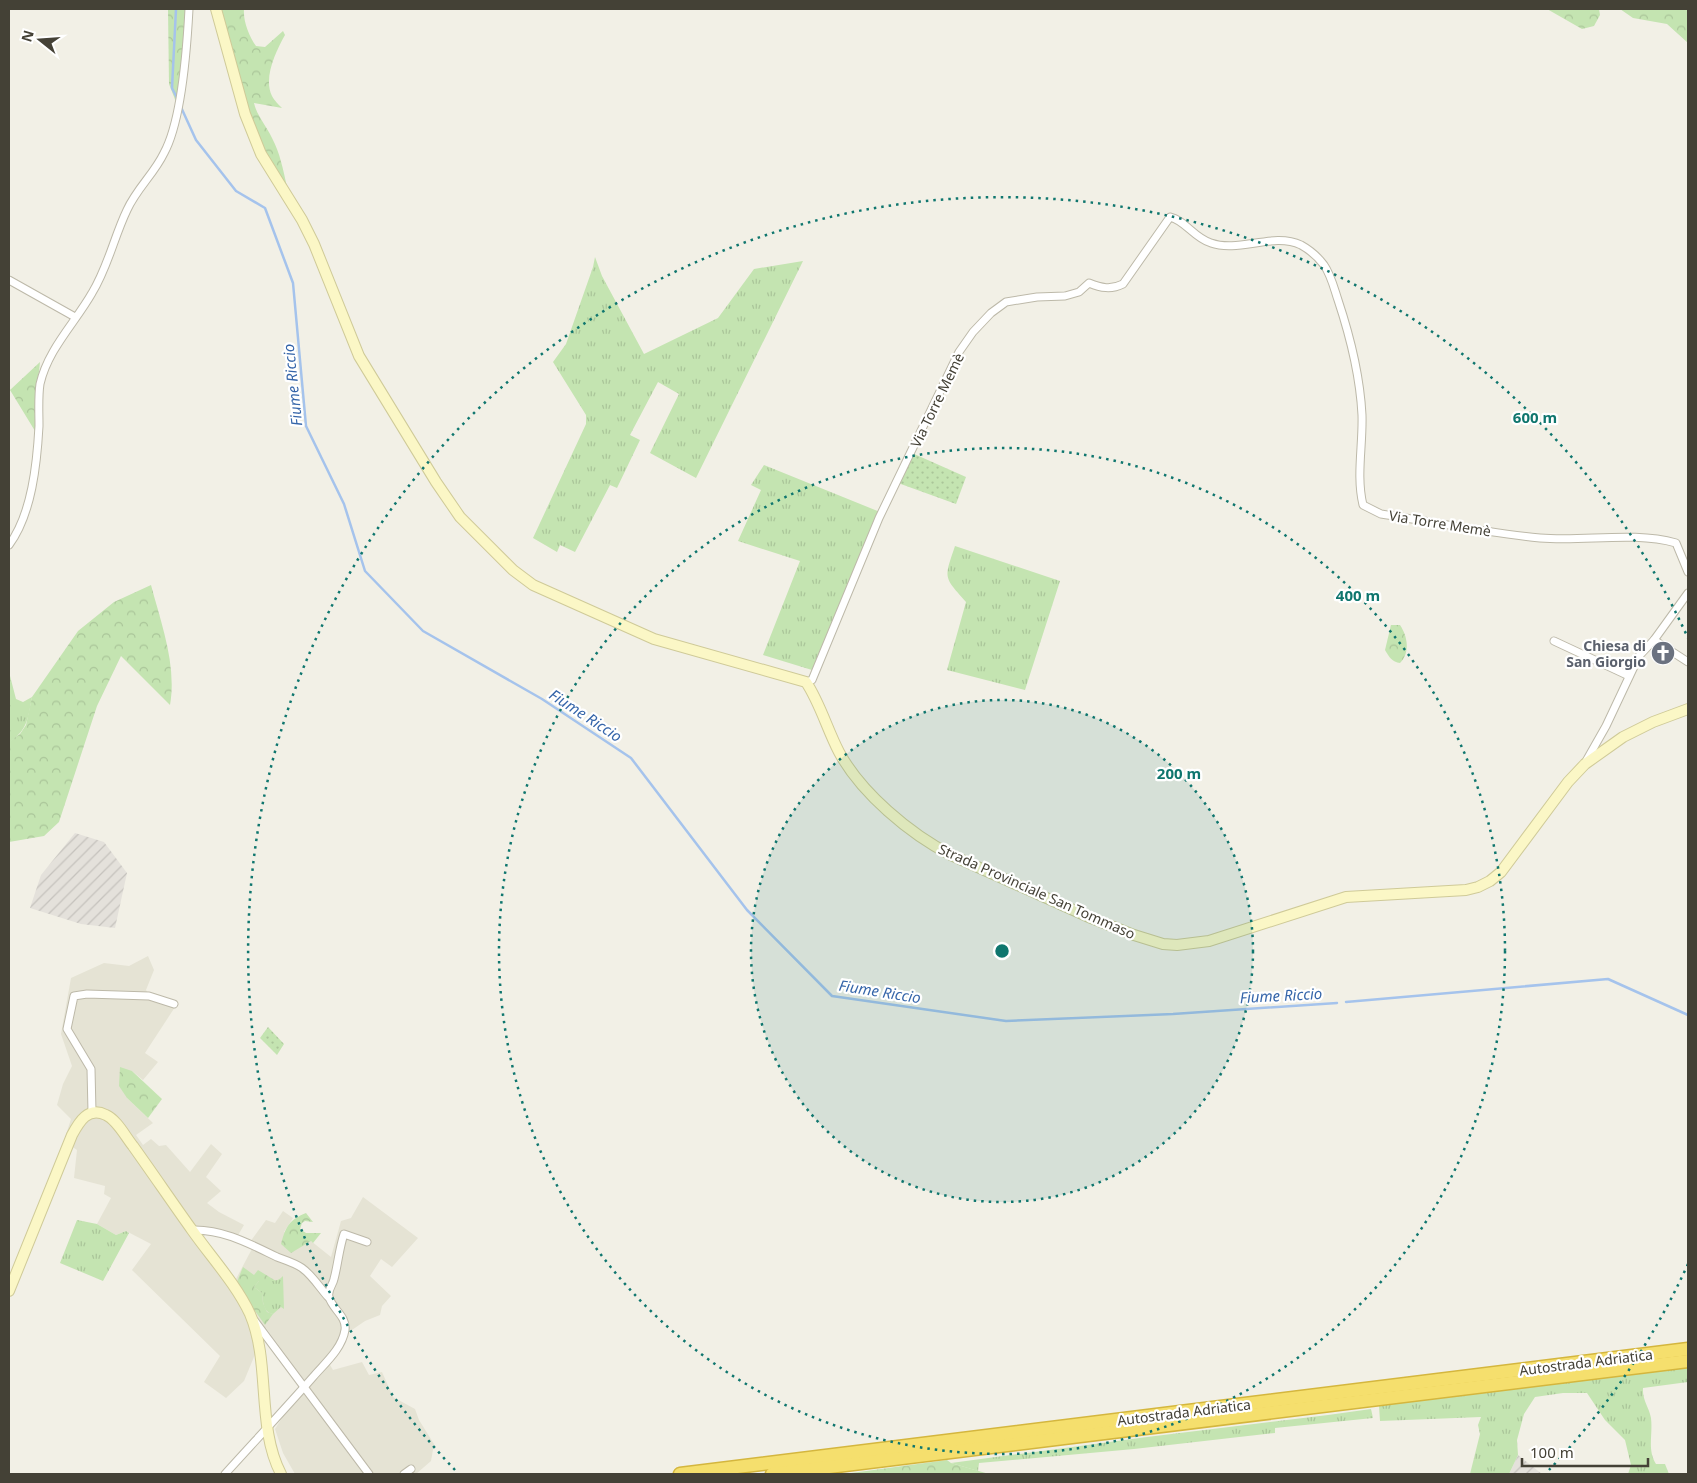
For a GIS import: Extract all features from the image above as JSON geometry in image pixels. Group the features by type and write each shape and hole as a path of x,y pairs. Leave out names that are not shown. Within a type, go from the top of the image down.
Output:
{"highway":[{"name":"Autostrada Adriatica","path":"772,1474 946,1447 1688,1349"},
{"name":"Autostrada Adriatica","path":"680,1474 946,1447 1688,1361"}],"street":[{"path":"9,545 23,517 34,482 38,444 40,385 46,366 57,345 92,294 106,266 126,211 137,190 165,153 169,143 180,94 186,52 189,9"},
{"path":"216,9 245,114 261,154 302,220 314,244 359,356 436,482 460,517 513,570 533,585 654,639 806,682"},
{"name":"Via Torre Memè","path":"806,682 812,680 880,518 942,385 959,352 973,332 991,312 1006,302 1038,297 1065,296 1079,292 1089,283 1113,289 1124,284 1170,217 1177,218 1197,237 1211,243 1243,245 1290,242 1312,252 1324,265 1332,281 1346,324 1356,371 1362,414 1360,491 1363,506 1381,514 1541,538 1660,538 1676,543 1688,572"},
{"path":"9,280 75,317"},
{"path":"1585,764 1606,726 1639,656 1654,640 1688,593"},
{"path":"1654,640 1688,662"},
{"path":"1554,641 1629,676"},
{"name":"Strada Provinciale San Tommaso","path":"806,682 840,753 858,780 891,813 932,845 1134,936 1163,944 1177,945 1209,941 1346,897 1420,892 1453,892 1478,887 1502,872 1568,782 1585,764 1623,737 1688,708"},
{"path":"92,1112 91,1069 67,1029 74,996 87,994 149,996 174,1004"},
{"path":"9,1291 72,1135 81,1119 92,1112 106,1114 114,1120 236,1290 250,1315 266,1333 368,1474"},
{"path":"192,1230 206,1230 227,1234 302,1268 329,1298 342,1316 345,1325 345,1332 340,1344 304,1388 225,1474"},
{"path":"329,1298 329,1290 334,1279 344,1234 367,1242"},
{"path":"250,1315 258,1347 267,1428 276,1465 281,1474"},
{"path":"404,1474 410,1469"}],"shaded area":[{"path":"75,833 104,842 127,873 115,928 81,924 30,908 41,875"},
{"path":"148,956 154,970 146,990 149,995 177,1004 145,1053 158,1062 143,1080 132,1071 127,1098 153,1123 136,1135 143,1145 151,1139 159,1146 166,1145 190,1172 211,1144 222,1154 206,1177 221,1191 207,1203 219,1212 244,1225 237,1237 209,1229 204,1237 236,1279 254,1245 250,1242 266,1220 275,1223 283,1211 293,1218 284,1232 311,1241 331,1257 341,1221 351,1218 363,1197 418,1238 392,1267 381,1259 370,1276 391,1296 382,1306 380,1315 365,1321 349,1332 330,1365 333,1370 362,1362 369,1375 382,1372 393,1397 415,1409 419,1420 434,1444 431,1461 416,1474 295,1474 283,1453 275,1429 305,1381 266,1328 244,1381 226,1398 204,1382 220,1356 132,1270 151,1244 126,1231 116,1235 97,1224 111,1198 104,1194 105,1186 74,1178 77,1150 64,1141 71,1119 57,1105 63,1084 72,1066 61,1034 71,978 104,963 129,966"},
{"path":"1518,1455 1542,1474 1509,1474"}],"green space":[{"path":"168,9 186,9 183,52 176,102 169,84"},
{"path":"219,9 244,9 247,28 256,46 265,47 283,31 285,35 272,65 269,81 272,96 282,108 254,103 277,149 287,187 253,132"},
{"path":"1547,9 1599,9 1600,15 1594,26 1582,29"},
{"path":"1620,9 1688,9 1688,43 1667,24 1633,18"},
{"path":"595,257 602,276 644,354 718,318 754,269 803,261 696,478 650,453 679,394 658,382 630,435 640,440 617,488 610,485 575,552 560,545 557,552 533,538 586,424 586,415 553,362 566,344"},
{"path":"40,362 37,391 35,431 10,390"},
{"path":"912,453 966,477 956,504 898,483"},
{"path":"764,465 880,512 812,670 763,655 800,561 738,541 761,490 751,485"},
{"path":"955,546 1060,581 1025,690 947,670 966,602 953,587 948,577 949,565"},
{"path":"151,585 170,659 172,690 170,705 121,656 97,706 59,822 44,836 9,842 9,742 20,734 26,725 32,697 78,631 114,602"},
{"path":"1391,625 1400,625 1405,635 1407,650 1400,663 1391,659 1385,650"},
{"path":"9,672 16,699 23,702 32,697 24,728 10,742"},
{"path":"268,1027 284,1044 277,1055 260,1038"},
{"path":"120,1067 132,1071 162,1099 148,1118 127,1098 119,1086"},
{"path":"306,1213 313,1222 305,1221 300,1229 306,1233 321,1233 313,1243 311,1241 291,1253 281,1244 285,1233 292,1221"},
{"path":"77,1220 97,1224 116,1235 126,1231 129,1233 103,1281 60,1263"},
{"path":"243,1267 254,1275 258,1270 276,1281 259,1281 254,1287 262,1293 263,1303 267,1312 273,1314 265,1325 236,1284"},
{"path":"283,1276 284,1309 281,1307 273,1314 265,1309 262,1293 254,1287 259,1281 275,1281"},
{"path":"1688,1365 1688,1382 1643,1388 1651,1418 1653,1459 1656,1464 1665,1464 1669,1474 1628,1474 1631,1465 1625,1440 1605,1420 1587,1393 1563,1393 1535,1397 1524,1414 1517,1440 1518,1455 1509,1474 1470,1474 1480,1434 1478,1425 1481,1417 1380,1421 1379,1406"},
{"path":"1371,1409 1373,1418 1275,1428 1275,1433 1134,1449 979,1463 978,1471 951,1463 1147,1437"},
{"path":"947,1460 951,1463 989,1474 844,1474"}],"waterway":[{"name":"Fiume Riccio","path":"176,9 172,88 178,100"},
{"name":"Fiume Riccio","path":"180,105 196,140 236,191 265,208 293,283 306,426 344,504 365,571 423,631 542,699 631,758 747,910 832,996 1006,1021 1173,1014 1337,1003"},
{"name":"Fiume Riccio","path":"1346,1002 1608,979 1688,1015"}],"place":[{"name":"Chiesa di San Giorgio","path":"1663,653"}]}
